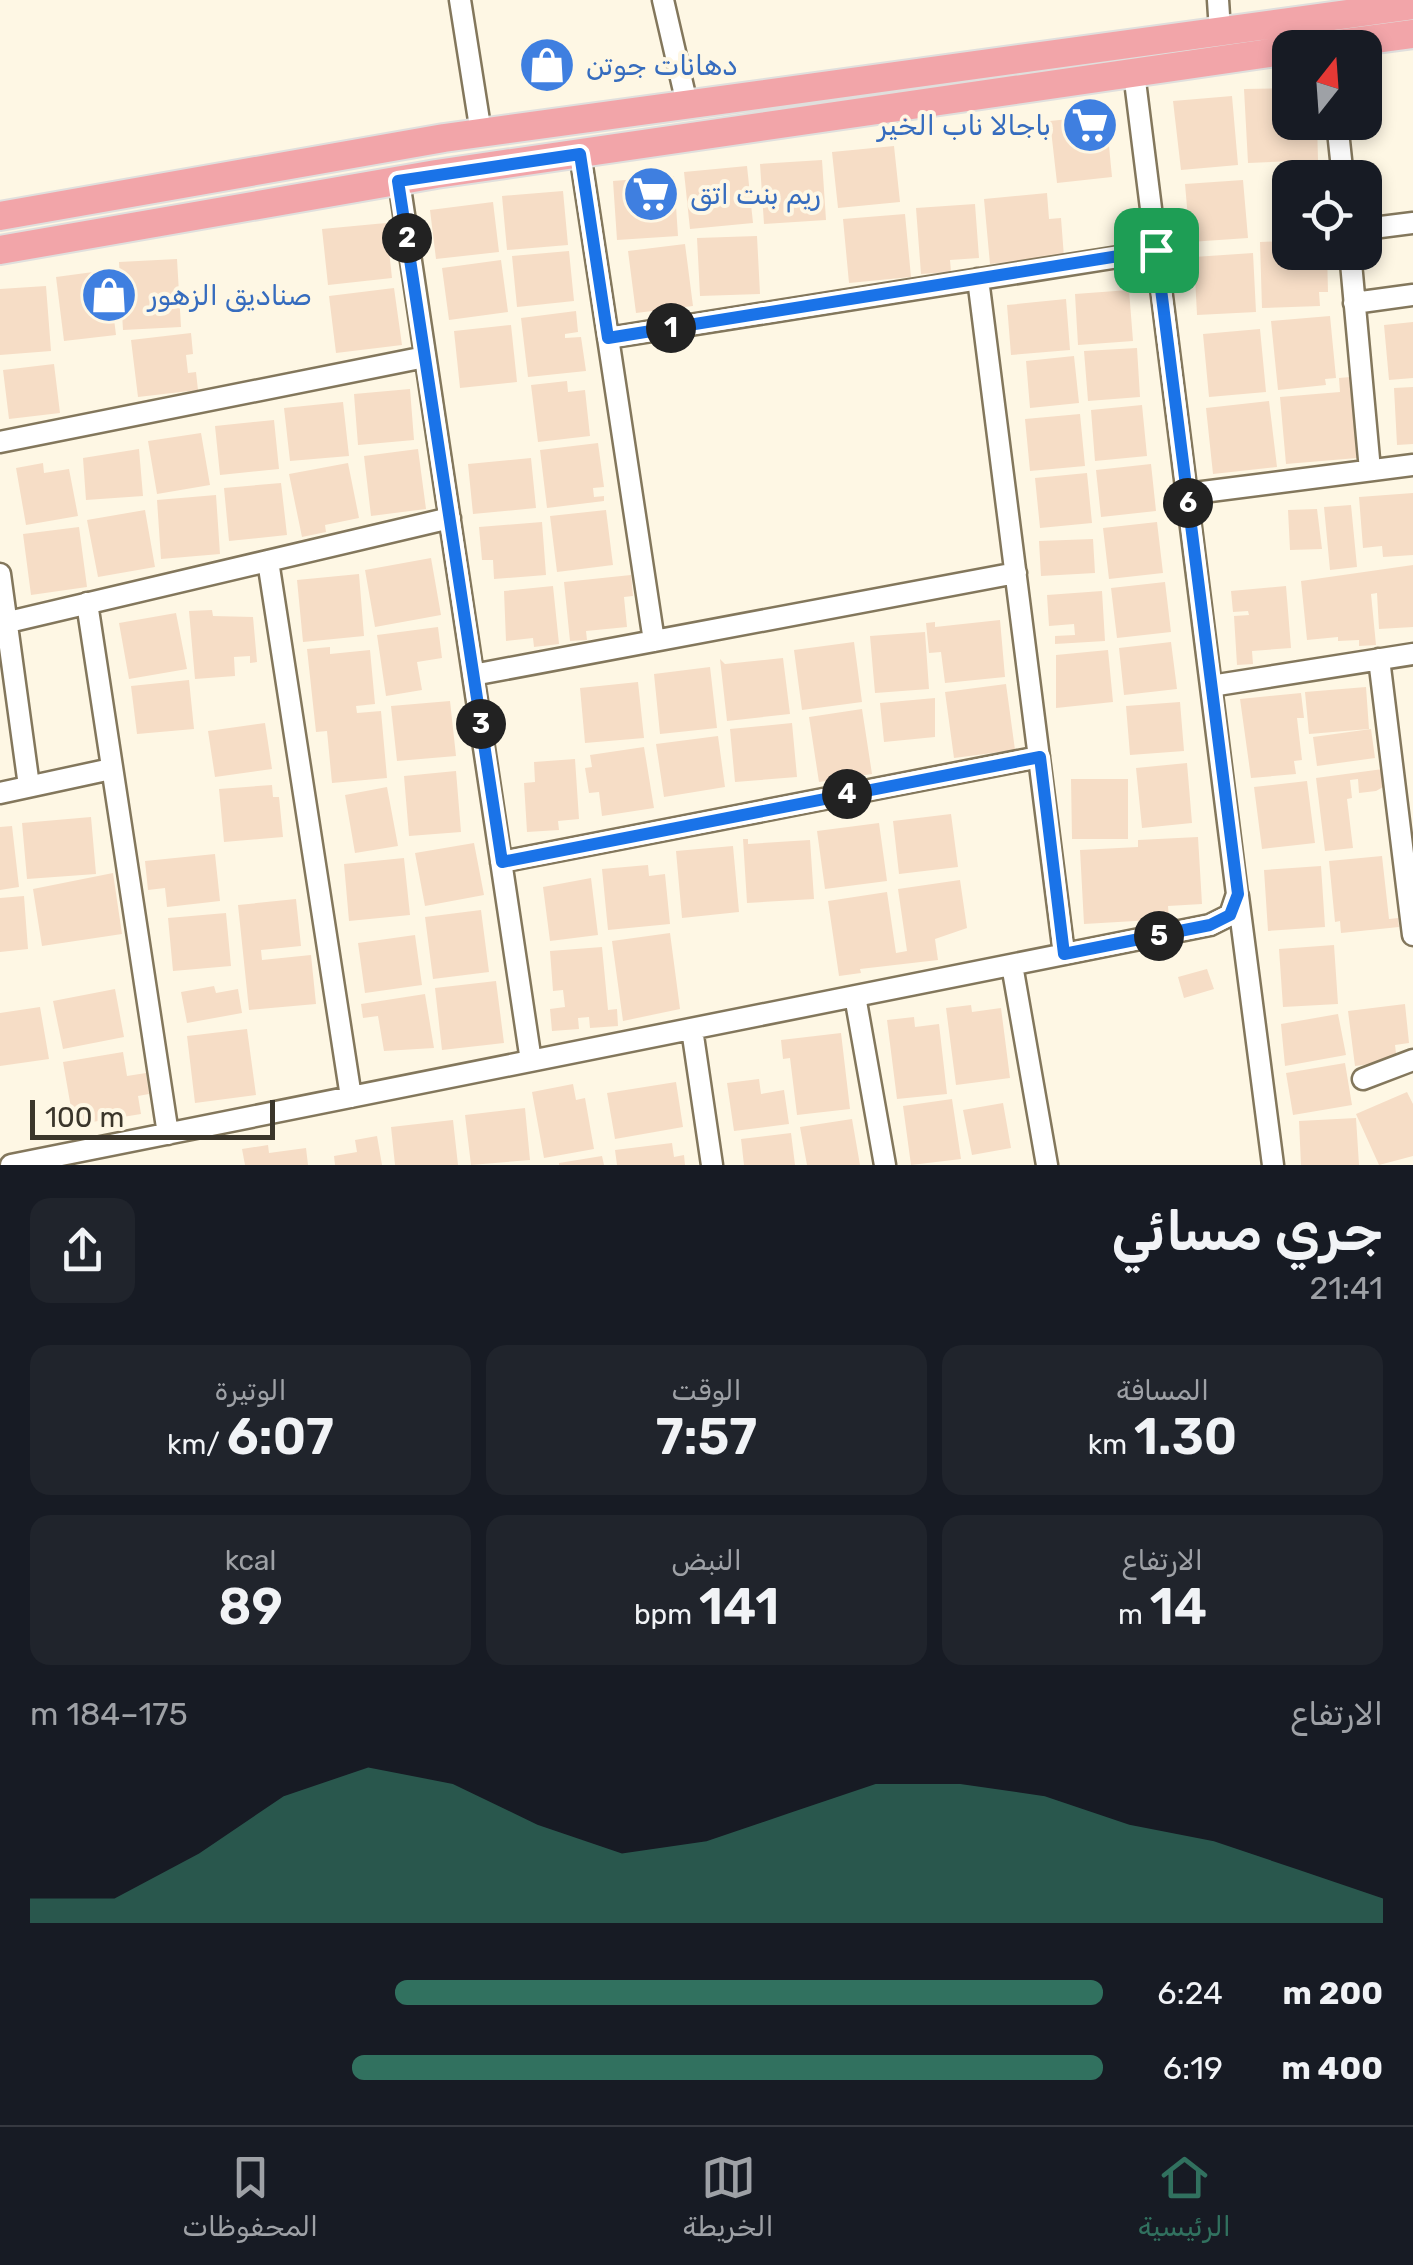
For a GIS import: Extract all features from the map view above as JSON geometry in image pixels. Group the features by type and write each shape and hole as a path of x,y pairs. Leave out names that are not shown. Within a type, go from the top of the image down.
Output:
{"main road":[{"path":"0,216 481,133 1220,31 1333,7 1413,5"},
{"path":"1382,38 1413,34"},
{"path":"0,250 398,181 1272,53"}],"street":[{"path":"460,0 481,133"},
{"path":"663,0 688,104"},
{"path":"1218,0 1220,31"},
{"path":"1134,73 1273,1165"},
{"path":"580,154 654,641"},
{"path":"398,181 532,1061"},
{"path":"96,198 103,232"},
{"path":"1382,227 1413,223"},
{"path":"608,338 1156,250"},
{"path":"1351,270 1370,470"},
{"path":"978,279 1064,954"},
{"path":"1354,303 1413,294"},
{"path":"0,442 425,356"},
{"path":"1187,494 1413,465"},
{"path":"3,623 450,518"},
{"path":"268,561 351,1097"},
{"path":"474,675 1016,573"},
{"path":"0,574 3,623 29,786"},
{"path":"88,603 168,1134"},
{"path":"1211,686 1413,654"},
{"path":"1379,659 1413,935"},
{"path":"502,862 1040,757"},
{"path":"0,793 111,769"},
{"path":"12,1165 1222,922 1236,905 1238,894"},
{"path":"1012,965 1047,1165"},
{"path":"854,996 884,1165"},
{"path":"692,1029 712,1165"},
{"path":"1363,1079 1413,1060"}],"building":[{"path":"1272,88 1272,140 1317,140 1318,160 1248,163 1244,89"},
{"path":"1232,96 1238,165 1181,170 1173,101"},
{"path":"1106,115 1112,177 1057,183 1050,121"},
{"path":"894,146 900,202 838,208 832,152"},
{"path":"822,160 826,220 764,224 760,164"},
{"path":"747,166 753,223 690,229 684,172"},
{"path":"674,176 678,236 617,240 613,181"},
{"path":"1243,180 1248,238 1190,242 1185,184"},
{"path":"563,191 568,245 507,250 502,196"},
{"path":"1047,193 1049,219 1061,218 1064,257 990,264 984,199"},
{"path":"493,202 499,252 436,259 430,210"},
{"path":"975,204 979,258 950,260 951,272 921,274 916,208"},
{"path":"905,214 911,277 849,283 843,219"},
{"path":"386,223 392,278 328,285 322,229"},
{"path":"757,236 760,294 700,296 697,238"},
{"path":"1260,242 1272,242 1272,270 1327,270 1328,292 1319,292 1320,306 1262,308"},
{"path":"685,244 693,306 636,313 628,251"},
{"path":"569,251 574,301 517,307 512,256"},
{"path":"1253,253 1256,312 1197,315 1194,257"},
{"path":"177,259 181,327 123,330 119,262"},
{"path":"501,260 508,312 449,320 442,268"},
{"path":"108,270 116,335 64,341 56,277"},
{"path":"46,286 51,351 0,355 0,289"},
{"path":"394,288 402,345 336,353 329,296"},
{"path":"1129,290 1133,341 1078,345 1075,294"},
{"path":"1066,299 1070,350 1011,355 1007,305"},
{"path":"576,311 578,332 565,334 565,338 581,337 586,371 528,377 521,318"},
{"path":"1330,316 1336,378 1325,379 1326,385 1278,390 1271,321"},
{"path":"1413,322 1413,378 1389,380 1384,325"},
{"path":"511,325 517,382 460,388 454,331"},
{"path":"1260,329 1266,392 1209,397 1203,334"},
{"path":"191,333 193,354 186,355 188,373 196,372 198,390 138,397 131,340"},
{"path":"1137,348 1140,397 1088,401 1084,351"},
{"path":"1074,356 1079,403 1030,408 1026,361"},
{"path":"54,364 60,413 9,419 3,370"},
{"path":"1350,377 1357,458 1286,464 1280,397 1340,392 1339,378"},
{"path":"567,381 568,392 585,390 590,436 538,442 531,385"},
{"path":"1413,387 1413,444 1397,445 1394,388"},
{"path":"410,389 414,440 358,445 354,394"},
{"path":"1269,401 1277,467 1213,474 1206,408"},
{"path":"343,402 349,456 290,461 284,408"},
{"path":"1142,405 1147,456 1095,461 1091,410"},
{"path":"1080,414 1085,466 1030,471 1025,419"},
{"path":"274,420 279,469 220,475 215,426"},
{"path":"201,433 210,485 157,494 148,441"},
{"path":"598,443 604,487 593,488 594,497 604,496 604,501 547,508 540,450"},
{"path":"139,449 143,496 86,500 83,458"},
{"path":"418,449 426,509 371,516 364,456"},
{"path":"531,458 536,508 473,514 468,464"},
{"path":"43,463 44,473 69,469 78,516 26,525 16,468"},
{"path":"348,463 359,518 325,525 326,532 302,537 289,474"},
{"path":"1151,464 1156,511 1101,517 1096,470"},
{"path":"1087,473 1092,523 1040,528 1035,478"},
{"path":"281,483 287,535 229,541 224,488"},
{"path":"1413,493 1413,555 1383,557 1382,546 1363,548 1359,497"},
{"path":"216,495 220,554 161,559 157,500"},
{"path":"1351,505 1357,567 1330,570 1324,507"},
{"path":"1317,509 1322,549 1290,550 1288,510"},
{"path":"145,510 155,567 98,577 87,520"},
{"path":"606,510 613,565 557,572 550,516"},
{"path":"542,522 546,575 494,579 493,560 482,560 479,527"},
{"path":"1157,522 1163,573 1109,579 1103,528"},
{"path":"79,527 87,587 31,595 23,534"},
{"path":"1093,539 1095,573 1041,576 1039,541"},
{"path":"431,558 441,615 375,627 365,570"},
{"path":"1413,565 1413,627 1379,629 1377,593 1371,594 1376,645 1359,646 1359,640 1338,641 1338,637 1307,640 1301,581"},
{"path":"359,574 364,636 303,642 297,580"},
{"path":"631,575 633,596 624,597 627,627 586,631 587,640 570,641 564,582"},
{"path":"1165,582 1171,632 1117,638 1111,588"},
{"path":"553,586 559,644 534,647 533,638 506,641 504,591"},
{"path":"1286,586 1291,648 1252,651 1253,664 1237,665 1234,616 1249,615 1248,611 1233,612 1231,591"},
{"path":"1102,591 1105,641 1055,644 1055,636 1075,635 1074,624 1049,626 1047,595"},
{"path":"212,610 213,616 253,617 257,662 250,663 250,656 234,657 235,676 195,679 189,611"},
{"path":"176,613 187,669 129,679 119,623"},
{"path":"1000,620 1005,677 945,683 941,652 929,653 926,623 935,622 935,627"},
{"path":"438,627 442,658 417,662 422,690 386,696 377,635"},
{"path":"925,632 929,689 875,693 870,636"},
{"path":"854,642 862,702 802,710 794,650"},
{"path":"1171,642 1177,689 1124,695 1119,648"},
{"path":"330,647 330,654 370,650 375,704 356,706 357,713 381,711 387,778 332,783 327,731 316,732 307,649"},
{"path":"1108,650 1113,702 1056,708 1056,655"},
{"path":"783,658 790,714 727,721 720,659 725,664"},
{"path":"710,667 717,728 660,734 654,674"},
{"path":"189,680 194,729 137,734 131,686"},
{"path":"638,682 644,738 585,743 580,688"},
{"path":"1006,684 1015,750 954,758 945,692"},
{"path":"1366,687 1369,729 1309,734 1305,692"},
{"path":"1301,693 1304,718 1297,718 1302,760 1294,761 1296,774 1251,778 1240,699"},
{"path":"935,698 935,737 884,742 880,703"},
{"path":"450,701 456,756 397,761 391,706"},
{"path":"1180,702 1184,751 1130,755 1126,706"},
{"path":"862,709 872,774 819,782 809,717"},
{"path":"265,723 272,769 215,777 208,731"},
{"path":"792,723 797,777 735,782 730,729"},
{"path":"1371,729 1375,758 1317,766 1313,737"},
{"path":"718,736 725,787 664,797 656,744"},
{"path":"644,747 654,808 602,816 599,792 589,793 585,768 592,767 590,755"},
{"path":"575,759 579,819 558,821 559,830 527,832 524,783 535,782 534,762"},
{"path":"1187,763 1192,823 1142,828 1136,768"},
{"path":"1383,769 1385,786 1376,791 1359,793 1358,779 1350,780 1352,798 1347,799 1353,848 1325,851 1316,778"},
{"path":"456,771 461,832 409,836 404,776"},
{"path":"1071,779 1128,779 1128,839 1072,839"},
{"path":"1307,781 1315,843 1262,849 1254,787"},
{"path":"272,785 273,797 279,797 283,837 224,842 219,789"},
{"path":"387,787 398,846 355,853 345,795"},
{"path":"951,814 958,867 899,874 893,821"},
{"path":"91,817 96,874 27,879 22,823"},
{"path":"879,823 887,881 825,889 817,831"},
{"path":"12,826 19,887 0,890 0,827"},
{"path":"1198,837 1202,904 1168,906 1169,919 1084,924 1080,850 1138,847 1138,840"},
{"path":"743,839 748,839 748,844 810,840 814,899 747,903"},
{"path":"474,843 484,895 425,906 415,853"},
{"path":"733,846 739,912 682,918 676,851"},
{"path":"215,854 220,901 167,907 165,888 148,890 145,861"},
{"path":"1382,856 1389,919 1398,918 1399,927 1341,933 1340,921 1335,922 1329,861"},
{"path":"404,858 410,915 349,921 344,864"},
{"path":"648,865 649,876 665,874 670,924 608,930 602,869"},
{"path":"1321,866 1325,927 1268,931 1264,870"},
{"path":"113,873 122,934 42,946 33,889"},
{"path":"591,878 598,935 550,941 543,887"},
{"path":"960,880 967,928 935,939 938,960 860,969 861,973 839,976 828,901 887,892 896,953 907,951 898,889"},
{"path":"24,896 28,949 0,952 0,898"},
{"path":"296,899 301,946 261,950 262,960 311,955 316,1004 249,1010 238,905"},
{"path":"481,910 489,972 433,979 425,917"},
{"path":"226,913 231,966 173,971 168,918"},
{"path":"670,933 680,1009 623,1021 612,941"},
{"path":"415,935 422,985 365,993 358,943"},
{"path":"1334,945 1338,1004 1283,1007 1279,949"},
{"path":"602,947 608,1010 617,1009 618,1026 590,1028 589,1017 578,1018 579,1029 552,1031 550,1009 565,1007 563,990 553,991 550,951"},
{"path":"1207,969 1214,989 1184,998 1178,977"},
{"path":"496,981 504,1043 442,1050 435,988"},
{"path":"214,986 216,993 238,989 242,1013 187,1023 181,992"},
{"path":"115,989 124,1037 63,1049 53,1001"},
{"path":"425,994 434,1048 384,1051 378,1016 363,1018 361,1004"},
{"path":"1405,1004 1409,1043 1395,1045 1397,1061 1355,1066 1348,1011"},
{"path":"971,1005 972,1012 1001,1008 1010,1078 956,1085 946,1008"},
{"path":"40,1007 49,1059 0,1066 0,1013"},
{"path":"1338,1014 1346,1055 1285,1066 1281,1024"},
{"path":"914,1017 915,1027 939,1024 947,1094 897,1099 887,1020"},
{"path":"247,1029 256,1095 195,1103 187,1036"},
{"path":"841,1033 850,1109 797,1115 790,1058 783,1059 781,1040"},
{"path":"123,1052 127,1076 146,1073 149,1094 138,1096 141,1114 74,1125 63,1062"},
{"path":"1345,1063 1352,1105 1293,1115 1286,1073"},
{"path":"759,1079 761,1094 784,1090 789,1124 734,1131 727,1083"},
{"path":"676,1082 683,1127 615,1139 607,1093"},
{"path":"573,1084 576,1100 585,1098 594,1149 544,1158 532,1092"},
{"path":"1407,1092 1413,1104 1413,1156 1379,1165 1356,1114"},
{"path":"952,1099 961,1159 911,1165 903,1106"},
{"path":"1003,1103 1011,1148 972,1155 963,1110"},
{"path":"525,1108 530,1160 471,1165 465,1115"},
{"path":"1356,1118 1359,1165 1301,1165 1299,1121"},
{"path":"852,1119 860,1165 807,1165 800,1127"},
{"path":"453,1120 458,1165 395,1165 391,1127"},
{"path":"791,1133 795,1165 744,1165 741,1139"},
{"path":"377,1136 382,1165 335,1165 334,1156 357,1152 355,1140"},
{"path":"672,1143 674,1157 684,1155 685,1165 617,1165 615,1150"},
{"path":"268,1145 269,1153 306,1148 308,1165 245,1165 242,1149"},
{"path":"602,1156 604,1165 559,1165 559,1163"}],"place":[{"name":"دهانات جوتن","path":"547,65"},
{"name":"باجالا ناب الخير","path":"1090,125"},
{"name":"ريم بنت اتق","path":"651,194"},
{"name":"صناديق الزهور","path":"109,295"}],"route":[{"path":"580,154 608,338 1156,250 1238,894 1230,915 1210,925 1064,954 1040,757 502,862 398,181 580,154"}]}
